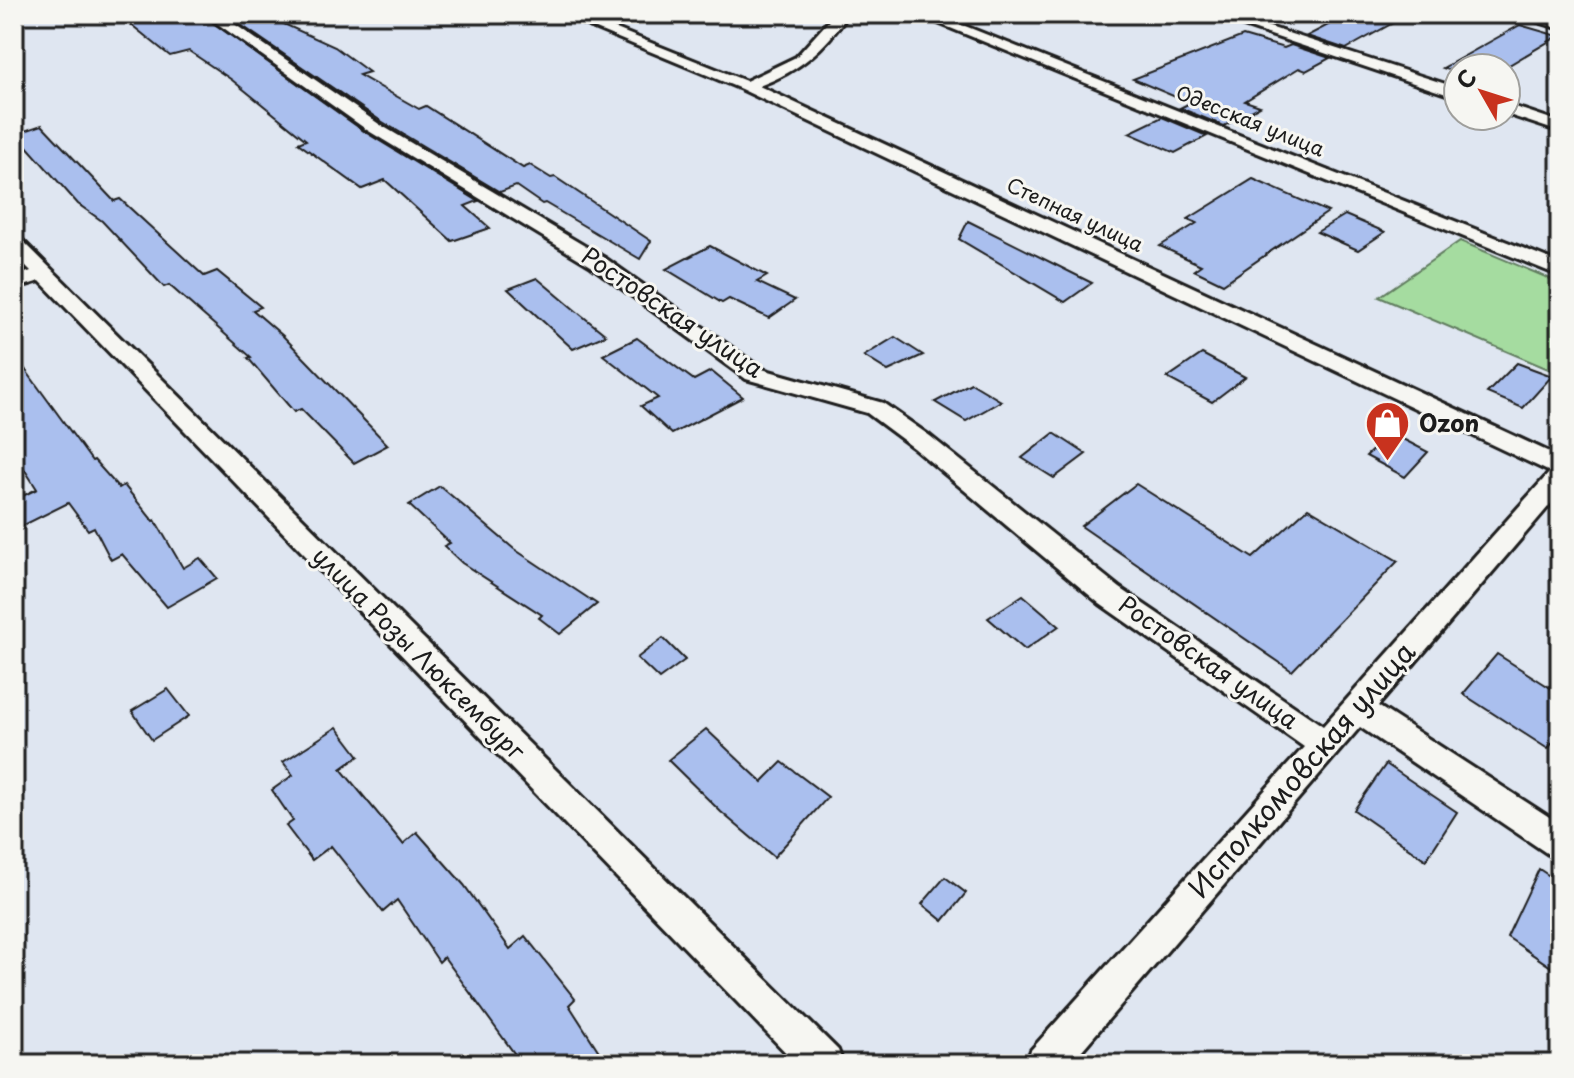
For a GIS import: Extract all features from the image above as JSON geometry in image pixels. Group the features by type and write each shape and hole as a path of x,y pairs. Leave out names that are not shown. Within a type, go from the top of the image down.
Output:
{"street":[{"name":"Ростовская улица","path":"211,14 373,127 598,262 754,374 875,408 922,442 1110,596 1325,744"},
{"name":"Степная улица","path":"567,14 746,86 1560,467"},
{"path":"746,86 792,70 819,46 842,14"},
{"name":"Одесская улица","path":"923,14 1560,270"},
{"path":"1215,14 1442,88"},
{"path":"1521,14 1560,25"},
{"path":"1522,114 1560,127"},
{"name":"улица Розы Люксембург","path":"14,243 824,1064"},
{"path":"14,283 42,274"},
{"name":"Исполкомовская улица","path":"1045,1064 1560,477"},
{"path":"1356,708 1560,843"}],"green space":[{"path":"1460,241 1560,283 1560,374 1379,297"}],"building":[{"path":"118,14 201,14 365,132 478,201 465,206 490,228 452,241 385,180 362,189 298,143 306,140 232,80 189,51 170,56"},
{"path":"225,14 262,14 335,47 369,72 359,75 419,109 426,106 523,168 530,165 551,178 555,177 651,241 640,259 516,186 500,192 381,121"},
{"path":"1349,14 1409,14 1346,49 1307,36"},
{"path":"1520,25 1558,36 1522,57 1522,52 1472,52"},
{"path":"1243,36 1284,48 1291,45 1330,58 1306,71 1299,68 1245,101 1260,106 1224,126 1180,108 1190,103 1133,79"},
{"path":"1162,117 1207,136 1175,153 1129,133"},
{"path":"42,125 114,201 120,199 204,276 217,271 261,307 253,310 283,336 388,445 354,463 301,409 294,412 248,358 251,357 169,285 164,287 102,221 78,204 16,134"},
{"path":"1253,179 1328,212 1223,284 1194,270 1201,265 1160,246 1197,223 1188,219"},
{"path":"1345,215 1385,232 1358,250 1317,232"},
{"path":"968,221 1092,283 1065,302 959,239"},
{"path":"710,246 767,276 757,282 795,300 769,318 729,299 722,303 666,269"},
{"path":"537,278 606,335 573,349 508,289"},
{"path":"895,337 923,355 888,371 864,356"},
{"path":"637,338 694,380 711,371 743,397 672,434 641,406 658,398 603,355"},
{"path":"14,354 92,461 119,488 124,485 155,520 183,568 200,558 217,578 167,607 122,554 111,560 94,527 88,530 68,503 14,530 14,500 37,489 14,453"},
{"path":"1202,354 1245,377 1212,402 1167,378"},
{"path":"1517,363 1552,376 1523,408 1487,393"},
{"path":"971,383 1001,401 966,421 935,402"},
{"path":"1054,433 1086,454 1054,478 1022,458"},
{"path":"1391,433 1428,452 1405,477 1366,456"},
{"path":"1136,484 1253,558 1308,508 1398,561 1292,671 1081,526"},
{"path":"440,486 514,549 597,604 560,634 539,618 542,615 462,563 444,546 450,543 409,505"},
{"path":"1023,595 1059,626 1025,650 988,618"},
{"path":"663,638 685,660 659,679 637,658"},
{"path":"1497,654 1560,694 1560,732 1548,749 1463,694"},
{"path":"168,689 189,716 152,740 132,711"},
{"path":"337,727 359,756 341,769 403,844 417,832 464,885 510,949 525,936 575,999 569,1005 607,1064 522,1064 444,957 439,962 397,900 383,912 331,846 312,860 286,826 293,821 272,790 293,775 283,762"},
{"path":"706,729 762,782 782,762 828,797 774,857 721,812 668,760"},
{"path":"1386,764 1457,812 1426,860 1354,810"},
{"path":"1539,869 1560,883 1560,973 1507,937"},
{"path":"945,877 966,893 943,921 922,904"}],"place":[{"name":"Ozon","path":"1388,463"}]}
